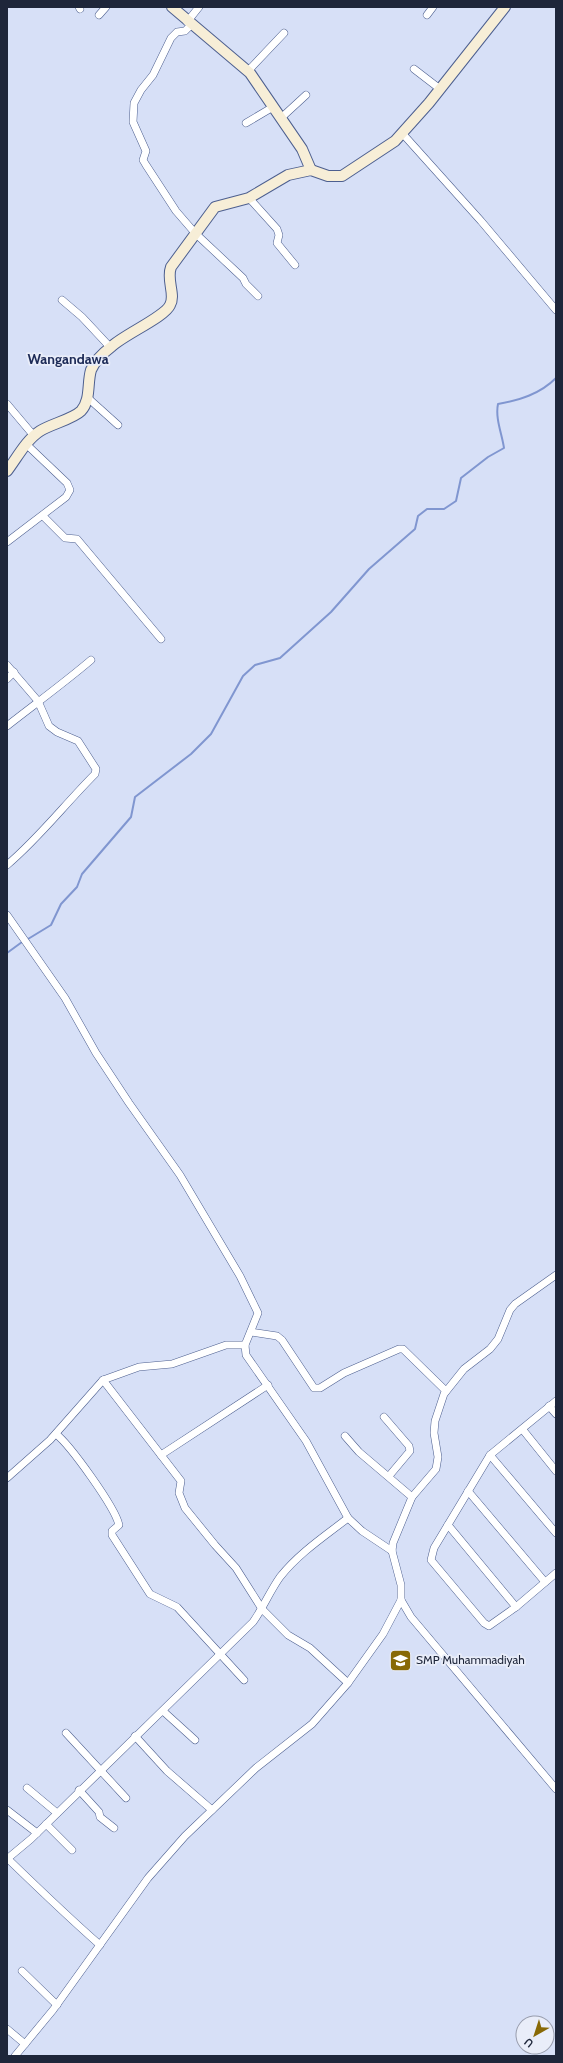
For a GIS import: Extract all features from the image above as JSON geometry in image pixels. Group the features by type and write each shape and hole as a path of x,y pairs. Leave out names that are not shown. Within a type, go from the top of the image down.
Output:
{"street":[{"path":"99,15 106,7"},
{"path":"172,7 189,23 248,71 302,149 311,170"},
{"path":"199,7 185,31 176,32 171,38 153,75 137,96 134,103 133,122 146,151 143,160 176,211 195,233 243,278 246,284 258,296"},
{"path":"427,15 433,7"},
{"path":"7,471 26,444 34,436 55,423 80,412 88,398 91,370 96,362 110,347 169,308 172,299 169,282 170,270 174,261 215,207 249,198 282,178 311,170 328,176 342,176 390,144 402,133 440,89 500,8"},
{"path":"248,71 284,33"},
{"path":"414,69 440,89"},
{"path":"281,118 306,95"},
{"path":"246,123 273,107"},
{"path":"402,133 481,221 556,310"},
{"path":"249,198 277,229 279,235 277,243 295,265"},
{"path":"62,300 82,317 110,347"},
{"path":"88,398 118,425"},
{"path":"7,404 34,436"},
{"path":"7,542 69,494 70,486 26,444"},
{"path":"42,516 65,538 77,540 161,639"},
{"path":"7,726 38,701 55,690 91,660"},
{"path":"7,665 38,701 49,726 56,732 78,741 96,766 96,772 39,836 7,865"},
{"path":"7,679 14,672"},
{"path":"7,915 65,998 96,1053 121,1091 180,1175 240,1276 258,1313 245,1345 246,1355 306,1441 348,1518 362,1531 392,1551"},
{"path":"15,2056 57,2005 148,1878 185,1836 270,1755 312,1724 348,1683 383,1634 401,1600 401,1585 392,1551 393,1543 412,1497 436,1469 438,1457 434,1433 435,1421 446,1391 464,1368 490,1348 498,1339 508,1314 515,1304 556,1275"},
{"path":"251,1332 277,1336 282,1340 314,1388 320,1388 344,1373 399,1349 403,1349 446,1391"},
{"path":"7,1478 56,1434 103,1380 139,1367 172,1364 226,1345 245,1345"},
{"path":"103,1380 181,1481 179,1493 185,1508 236,1568 262,1609 288,1635 310,1648 348,1683"},
{"path":"161,1455 268,1385"},
{"path":"556,1401 490,1455 432,1553 431,1560 486,1625 493,1625 556,1573"},
{"path":"549,1406 556,1414"},
{"path":"384,1417 409,1446 410,1451 389,1476"},
{"path":"522,1430 556,1471"},
{"path":"56,1434 87,1471 115,1513 118,1525 112,1531 112,1535 147,1590 161,1600 178,1607 222,1653 244,1680"},
{"path":"345,1436 359,1452 412,1497"},
{"path":"490,1455 556,1533"},
{"path":"468,1491 545,1582"},
{"path":"100,1945 58,1908 7,1859 37,1833 100,1769 253,1622 276,1583 294,1561 348,1518"},
{"path":"448,1525 516,1607"},
{"path":"401,1600 411,1617 555,1785"},
{"path":"163,1710 195,1740"},
{"path":"66,1732 126,1798"},
{"path":"135,1736 168,1771 212,1810"},
{"path":"27,1788 57,1813"},
{"path":"79,1790 99,1812 100,1817 114,1828"},
{"path":"7,1810 37,1833"},
{"path":"46,1824 72,1850"},
{"path":"22,1971 57,2005"},
{"path":"7,2029 25,2044"}],"waterway":[{"path":"28,939 51,925 61,904 77,887 82,874 131,817 135,797 191,754 211,734 243,676 255,665 280,658 331,612 369,569 415,529 418,516 427,509 444,509 456,501 461,478 488,457 504,448 498,420 498,404 529,396 550,384 556,378"},
{"path":"7,953 22,942"}],"place":[{"name":"SMP Muhammadiyah","path":"401,1660"}],"district":[{"name":"Wangandawa","path":"68,359"}]}
